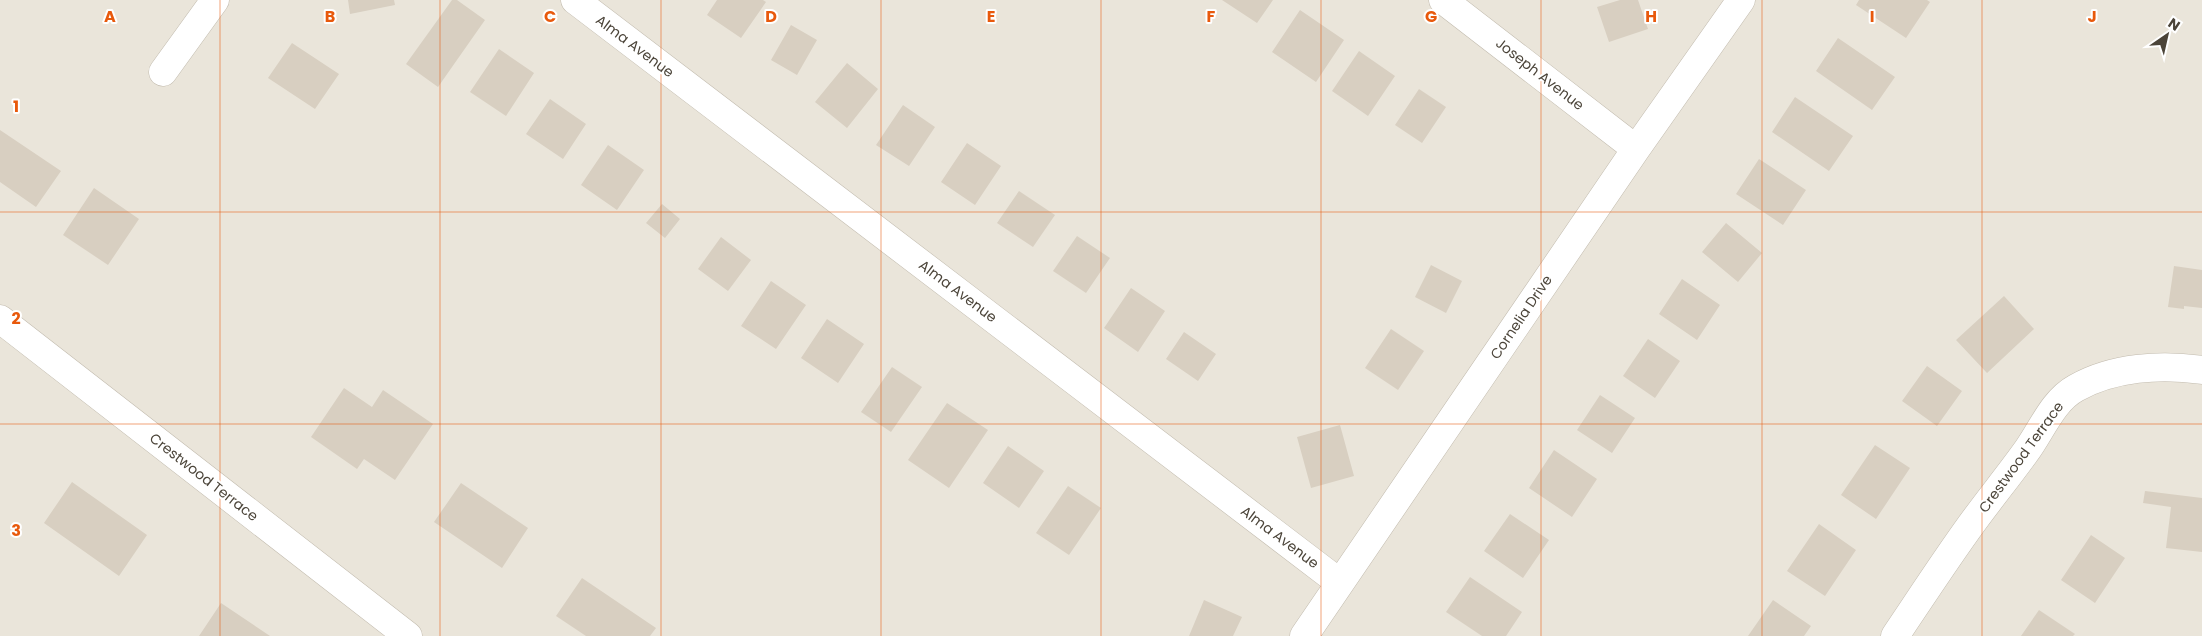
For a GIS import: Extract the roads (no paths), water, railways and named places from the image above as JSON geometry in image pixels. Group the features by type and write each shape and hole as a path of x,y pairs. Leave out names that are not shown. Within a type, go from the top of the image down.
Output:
{"street":[{"path":"162,72 215,0"},
{"name":"Alma Avenue","path":"575,0 1340,583"},
{"name":"Joseph Avenue","path":"1443,0 1636,149"},
{"name":"Cornelia Drive","path":"1304,636 1636,149 1741,0"},
{"name":"Crestwood Terrace","path":"0,319 408,636"},
{"name":"Crestwood Terrace","path":"1895,636 1970,526 2026,452 2054,409 2074,389 2104,375 2145,368 2202,370"}]}
